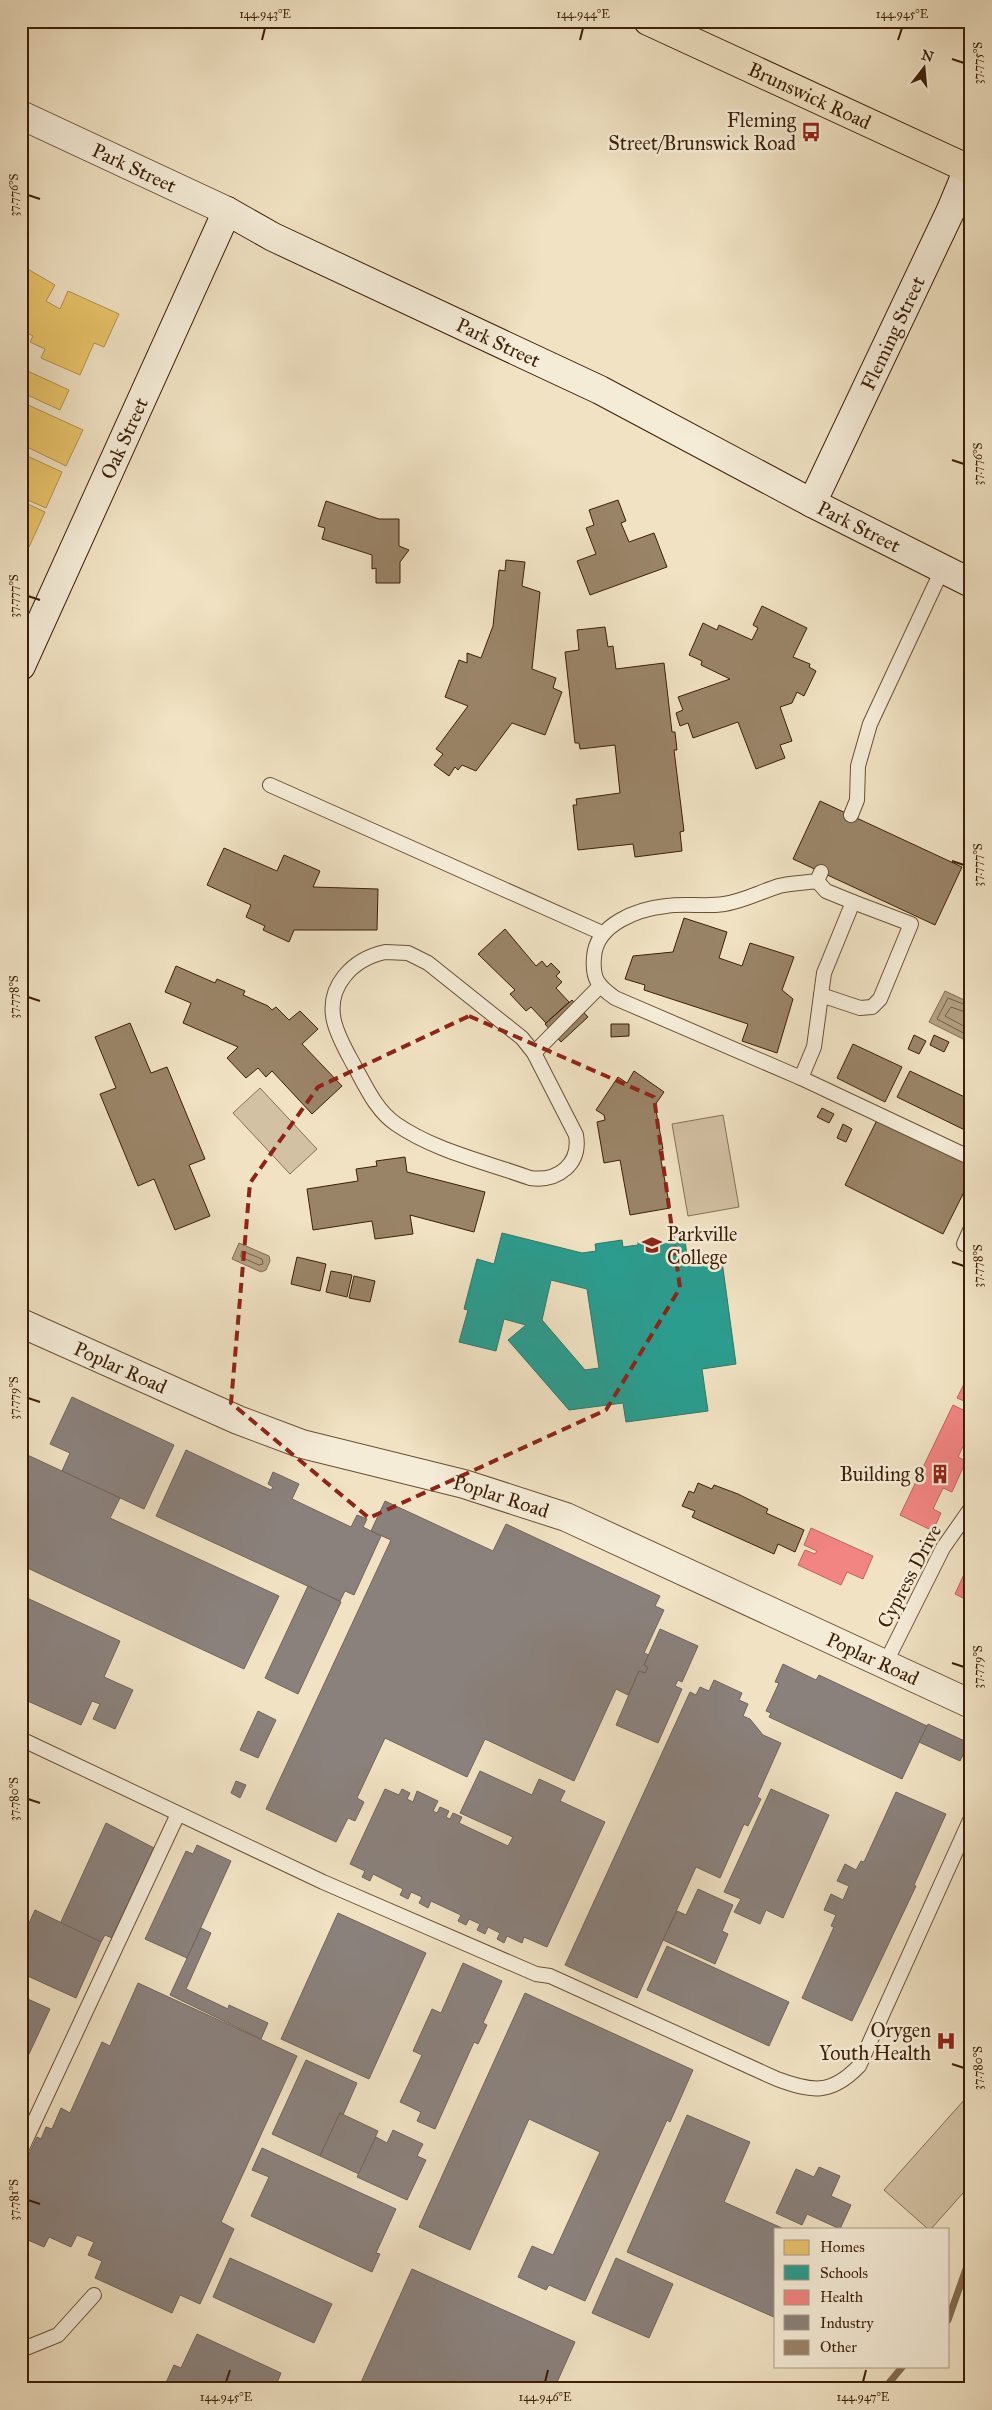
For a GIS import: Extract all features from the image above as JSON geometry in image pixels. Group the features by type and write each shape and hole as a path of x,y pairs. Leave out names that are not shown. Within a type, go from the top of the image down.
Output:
{"main road":[{"name":"Brunswick Road","path":"648,21 970,167"}],"street":[{"name":"Park Street","path":"21,115 227,211 272,237 600,390 812,503 971,583"},
{"name":"Fleming Street","path":"812,503 970,167"},
{"name":"Oak Street","path":"21,666 227,211"},
{"name":"Poplar Road","path":"21,1323 238,1420 302,1444 464,1484 566,1517 971,1704"}],"lane":[{"path":"851,815 857,800 858,766 870,724 942,570"},
{"path":"270,785 602,933"},
{"path":"821,995 860,1008 872,1007 880,999 911,924 826,891 819,877 781,886 723,904 667,906 644,910 624,919 602,933 594,950 594,974 599,987 615,998 801,1078 971,1158"},
{"path":"801,1078 814,1047 824,973 853,902"},
{"path":"385,952 408,953 418,956 445,975 508,1026 534,1052 573,1127 577,1142 574,1159 569,1166 553,1178 542,1180 530,1178 430,1142 404,1129 386,1116 374,1101 340,1038 334,1019 335,999 342,979 360,960 385,952"},
{"path":"534,1052 599,987"},
{"path":"964,1244 971,1228"},
{"name":"Cypress Drive","path":"885,1664 943,1548 971,1508"},
{"path":"21,1740 323,1882 536,1974 550,1976 777,2079 805,2089 825,2088 848,2077 859,2066 971,1818"},
{"path":"21,2150 178,1814"},
{"path":"21,2350 58,2335 94,2295"}],"highlighted area":[{"path":"469,1016 654,1097 680,1288 606,1410 369,1518 231,1403 250,1183 318,1087"}],"shaded area":[{"path":"260,1088 317,1149 290,1174 233,1113"},
{"path":"723,1115 739,1207 688,1216 672,1124"},
{"path":"965,2099 971,2104 971,2184 932,2228 927,2228 884,2190"}],"water":[{"path":"945,991 971,1003 971,1043 929,1022"},
{"path":"239,1243 269,1256 270,1261 266,1270 261,1272 232,1259"}],"building: Homes":[{"path":"21,265 55,285 46,301 60,309 68,291 119,314 104,347 94,343 80,375 41,358 45,349 30,342 33,336 27,333 21,342"},
{"path":"21,368 69,390 60,410 21,392"},
{"path":"26,404 83,430 66,466 21,444 21,414"},
{"path":"27,456 62,472 46,508 21,497 21,461 24,462"},
{"path":"21,501 45,512 29,547 21,543"}],"building: Schools":[{"path":"502,1233 582,1253 596,1251 595,1244 622,1240 623,1247 638,1245 638,1242 658,1239 658,1243 685,1239 688,1266 722,1261 736,1364 702,1369 708,1411 626,1422 623,1403 569,1410 508,1340 526,1325 504,1319 496,1351 459,1342 468,1310 464,1309 477,1259 494,1264","holes":["551,1280 587,1289 599,1368 585,1370 542,1320"]}],"building: Health":[{"path":"971,1370 971,1404 957,1398"},
{"name":"Building 8","path":"953,1405 971,1414 971,1437 968,1436 958,1457 966,1461 952,1492 943,1488 933,1509 941,1513 933,1531 900,1515"},
{"path":"811,1528 873,1556 863,1579 847,1572 841,1585 798,1565 805,1550 815,1554 817,1551 804,1545"},
{"path":"971,1561 971,1602 955,1594"}],"building: Industry":[{"path":"72,1397 174,1445 144,1509 62,1471 70,1453 50,1444"},
{"path":"186,1450 271,1490 273,1487 268,1484 273,1472 299,1484 292,1499 351,1527 357,1515 367,1519 363,1527 381,1536 354,1595 345,1591 340,1601 156,1516"},
{"path":"21,1452 120,1498 110,1518 279,1596 244,1669 21,1565"},
{"path":"385,1501 493,1551 506,1524 660,1596 655,1606 664,1610 644,1653 649,1655 644,1665 648,1667 645,1673 639,1671 628,1695 616,1689 574,1781 485,1739 467,1777 385,1738 357,1798 364,1802 355,1821 348,1818 336,1842 266,1809 391,1540 371,1531"},
{"path":"308,1586 341,1602 298,1694 265,1678"},
{"path":"27,1598 120,1641 104,1677 133,1690 115,1729 93,1719 100,1704 92,1701 81,1725 21,1698 21,1611"},
{"path":"660,1629 698,1646 682,1682 678,1680 675,1686 682,1689 658,1743 616,1725 639,1671 645,1673 648,1667 644,1665"},
{"path":"783,1664 816,1680 819,1675 927,1726 902,1779 769,1717 771,1713 766,1711 779,1683 775,1682"},
{"path":"714,1680 742,1693 739,1700 748,1704 743,1716 750,1719 763,1735 781,1743 757,1797 761,1799 748,1826 744,1824 720,1878 696,1867 637,1998 565,1965 690,1692 696,1695 700,1687 709,1691"},
{"path":"258,1711 276,1720 258,1758 240,1750"},
{"path":"928,1724 969,1743 960,1761 919,1742"},
{"path":"480,1771 532,1795 539,1779 565,1791 560,1801 605,1822 547,1947 524,1937 522,1943 507,1936 504,1943 497,1939 500,1933 488,1927 485,1934 477,1930 480,1924 469,1919 466,1925 458,1921 461,1915 431,1901 428,1908 419,1903 422,1897 411,1892 408,1899 400,1895 403,1889 373,1874 370,1881 362,1877 365,1871 350,1864 385,1789 399,1795 402,1789 410,1793 407,1799 413,1802 417,1791 438,1801 433,1811 437,1813 440,1807 449,1811 446,1817 450,1819 453,1813 462,1817 459,1823 508,1846 513,1837 460,1813"},
{"path":"236,1781 246,1785 240,1798 231,1793"},
{"path":"771,1789 829,1815 783,1918 766,1910 760,1924 734,1912 741,1899 724,1892"},
{"path":"896,1792 946,1814 914,1885 916,1886 852,2021 802,1998 834,1927 831,1926 836,1915 824,1910 831,1894 843,1900 849,1886 837,1881 845,1864 856,1870 861,1861 864,1862"},
{"path":"106,1823 154,1848 112,1938 105,1935 101,1942 60,1924"},
{"path":"197,1845 231,1861 187,1958 145,1939 186,1851 193,1854"},
{"path":"698,1889 733,1905 722,1931 728,1934 715,1964 663,1940 677,1911 686,1915"},
{"path":"35,1910 101,1942 76,1998 21,1973 21,1941"},
{"path":"338,1913 426,1953 369,2079 281,2039"},
{"path":"201,1928 211,1933 186,1989 228,2009 229,2005 268,2023 261,2039 170,1995"},
{"path":"667,1946 789,2002 769,2046 647,1990"},
{"path":"463,1963 502,1981 483,2023 487,2025 478,2044 474,2042 435,2129 417,2121 421,2112 400,2102 422,2055 413,2051 432,2009 441,2013"},
{"path":"138,1983 297,2056 221,2222 234,2229 200,2304 180,2295 172,2313 95,2278 102,2261 88,2255 94,2242 77,2235 71,2247 49,2237 44,2247 21,2237 21,2171 37,2137 41,2139 46,2127 52,2129 61,2108 70,2113 102,2042 110,2046"},
{"path":"525,1993 693,2070 670,2122 667,2120 585,2301 549,2285 546,2290 518,2277 532,2246 553,2255 600,2152 529,2119 470,2250 419,2227"},
{"path":"21,1996 50,2009 21,2071"},
{"path":"306,2060 357,2083 343,2115 340,2113 320,2156 272,2134"},
{"path":"21,2096 29,2099 21,2116"},
{"path":"340,2113 378,2131 359,2174 320,2156"},
{"path":"687,2115 750,2142 724,2202 782,2228 774,2228 774,2317 627,2252"},
{"path":"393,2130 423,2144 417,2156 426,2160 407,2200 357,2177 376,2137 387,2143"},
{"path":"262,2148 396,2209 376,2253 380,2254 372,2272 251,2216 269,2177 252,2170"},
{"path":"819,2167 840,2176 831,2196 851,2205 840,2228 807,2214 802,2225 776,2213 796,2169 814,2177"},
{"path":"230,2258 332,2304 314,2343 213,2297"},
{"path":"616,2258 673,2284 649,2338 592,2313"},
{"path":"412,2269 575,2342 554,2389 358,2389"},
{"path":"197,2334 281,2373 277,2383 286,2389 163,2389 174,2365 181,2368"}],"building: Other":[{"path":"618,500 626,521 621,523 629,542 654,533 667,567 590,595 577,561 596,554 586,528 594,525 589,510"},
{"path":"326,501 379,519 399,519 399,546 409,550 400,562 400,583 376,583 376,568 372,569 372,555 322,539 325,528 318,526"},
{"path":"506,560 525,562 522,586 540,592 532,669 556,678 553,688 562,692 545,735 512,723 476,771 462,765 458,770 455,767 449,776 434,765 443,754 436,749 468,706 445,697 459,660 467,663 467,653 481,658 493,626 499,570 505,571"},
{"path":"762,606 807,628 793,657 810,664 809,667 816,671 804,696 797,692 792,703 780,707 792,741 780,745 785,758 756,769 738,722 693,738 688,723 680,726 676,713 683,710 678,697 730,679 701,665 702,661 689,655 703,623 717,630 719,625 752,640 758,628 753,625"},
{"path":"605,627 608,647 613,646 616,669 664,663 672,732 675,732 677,750 674,750 684,831 680,832 682,851 635,857 633,844 578,850 573,805 577,805 576,799 620,793 615,745 580,749 579,743 575,743 565,652 579,650 577,630"},
{"path":"820,801 962,867 935,925 793,859"},
{"path":"224,848 277,871 284,855 320,871 313,887 378,889 377,930 294,930 289,942 263,930 265,926 246,917 251,905 207,885"},
{"path":"684,918 727,932 719,958 742,966 750,943 794,957 782,990 793,999 777,1053 742,1041 748,1024 644,990 645,985 625,979 633,956 673,952"},
{"path":"505,929 536,966 542,961 547,967 551,963 560,972 556,976 562,982 556,988 569,1002 546,1023 531,1007 526,1011 510,994 515,990 478,954"},
{"path":"176,966 215,983 217,979 245,991 243,995 268,1006 272,1010 276,1007 289,1020 300,1011 318,1029 302,1044 342,1086 312,1114 272,1071 266,1077 258,1068 246,1078 227,1058 238,1047 183,1023 191,1003 165,992"},
{"path":"572,1000 588,1017 561,1042 545,1024"},
{"path":"130,1023 151,1073 167,1067 205,1159 189,1165 210,1216 175,1230 154,1179 138,1186 100,1094 116,1088 95,1037"},
{"path":"611,1024 629,1024 629,1036 611,1037"},
{"path":"914,1035 926,1041 919,1054 908,1049"},
{"path":"934,1035 949,1042 944,1052 930,1045"},
{"path":"853,1044 902,1067 885,1102 837,1078"},
{"path":"634,1071 664,1092 655,1105 663,1149 659,1150 670,1208 630,1215 620,1160 604,1163 597,1122 605,1120 604,1115 596,1110 618,1077 627,1083"},
{"path":"910,1071 971,1100 971,1133 897,1097"},
{"path":"822,1108 834,1114 829,1123 817,1117"},
{"path":"878,1118 971,1164 971,1178 943,1234 845,1185"},
{"path":"843,1124 852,1129 846,1142 837,1138"},
{"path":"405,1157 407,1172 485,1192 474,1232 410,1215 413,1234 375,1239 372,1221 313,1230 307,1189 358,1181 356,1169 377,1166 376,1161"},
{"path":"297,1257 326,1264 320,1291 291,1284"},
{"path":"331,1271 352,1275 347,1297 326,1292"},
{"path":"354,1276 375,1281 370,1302 349,1298"},
{"path":"698,1483 712,1489 714,1485 738,1494 768,1509 766,1513 804,1530 795,1552 778,1544 774,1554 692,1517 695,1511 682,1506 689,1491 694,1493"}],"waterway":[{"path":"950,2314 971,2255"},
{"path":"884,2389 901,2368"}],"place":[{"name":"Fleming Street/Brunswick Road","path":"811,132"},
{"name":"Parkville College","path":"652,1245"},
{"name":"Building 8","path":"940,1474"},
{"name":"Orygen Youth Health","path":"946,2041"}]}
